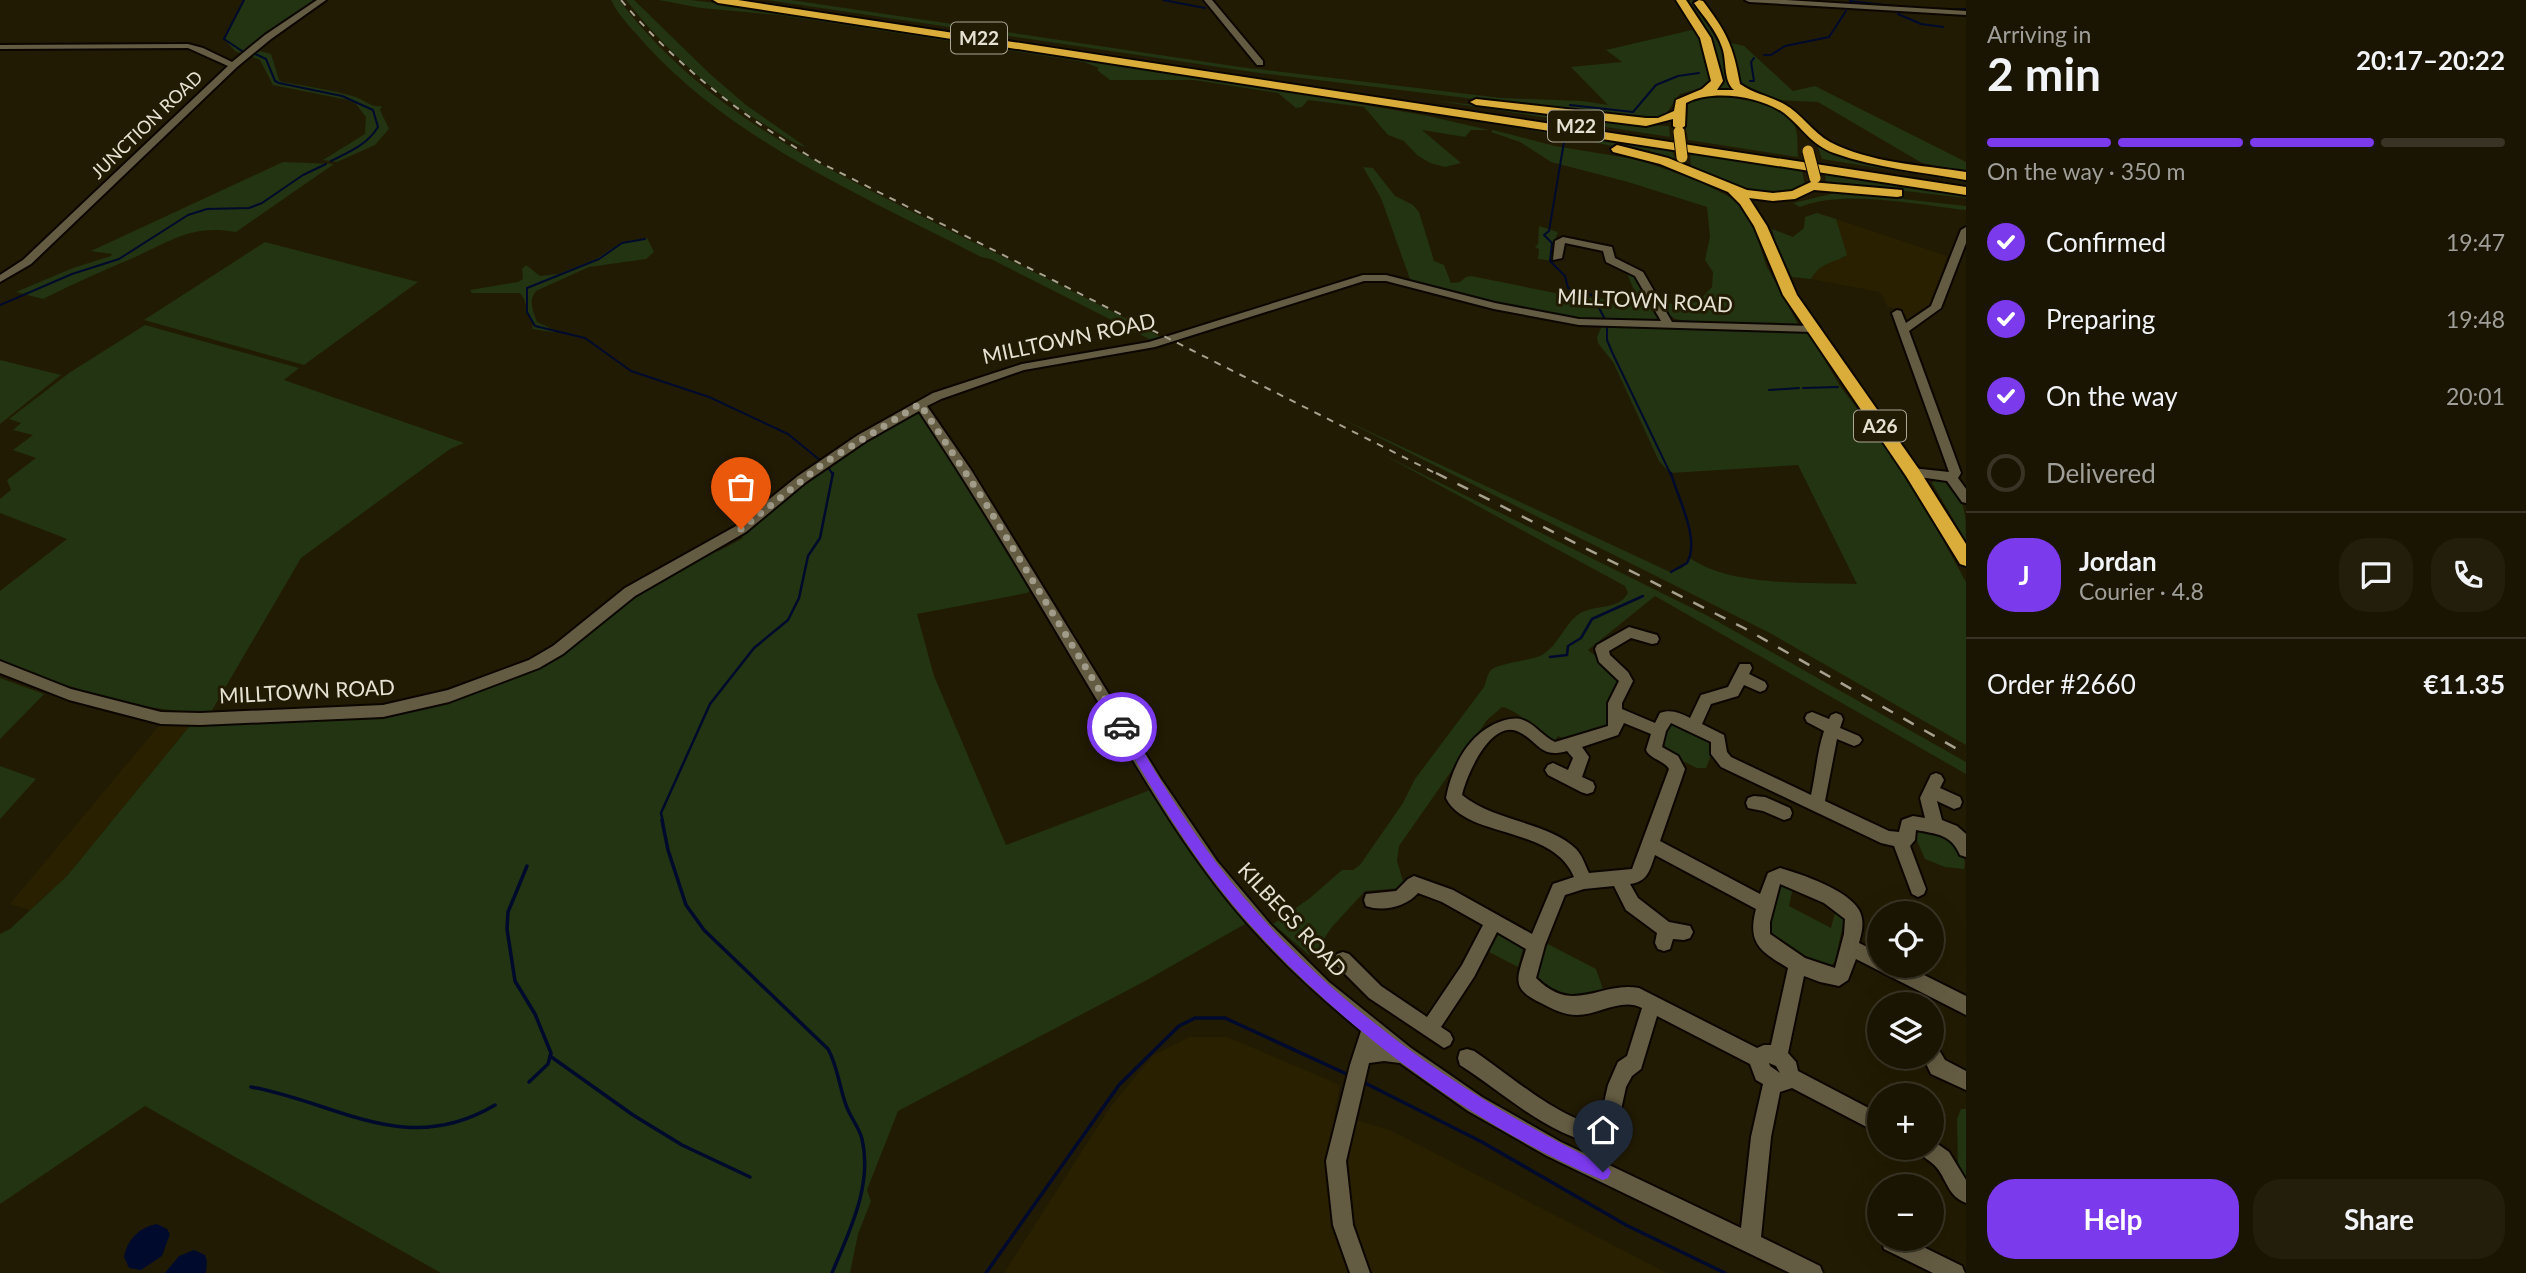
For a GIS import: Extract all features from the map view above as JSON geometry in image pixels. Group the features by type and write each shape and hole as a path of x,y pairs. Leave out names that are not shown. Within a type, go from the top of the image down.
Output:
{"highway":[{"name":"M22","path":"718,0 1966,191"},
{"name":"M22","path":"747,0 1966,185"},
{"path":"1684,0 1710,43 1717,80 1711,89 1679,102 1682,157 1693,174"},
{"path":"1696,0 1718,28 1728,48 1735,86 1788,112 1820,142 1847,153 1966,176"},
{"path":"1187,66 1638,121 1660,121 1678,113"},
{"path":"1241,79 1643,155 1693,174"},
{"path":"1697,94 1726,93 1753,97"},
{"path":"1802,127 1813,182 1966,201"},
{"name":"A26","path":"1693,174 1731,190 1759,196 1795,195"},
{"name":"A26","path":"1760,226 1762,214 1768,208 1795,195 1813,182"},
{"name":"A26","path":"1731,190 1746,202 1760,226 1779,276 1912,472 1966,559"}],"street":[{"name":"JUNCTION ROAD","path":"0,279 27,262 234,65 268,37 322,0"},
{"path":"1208,0 1260,63"},
{"path":"1749,0 1966,13"},
{"path":"0,47 188,46 197,47 223,63 234,65"},
{"path":"1903,330 1936,308 1966,230"},
{"path":"1557,258 1560,241 1563,240 1608,250 1610,260 1639,274 1668,324"},
{"name":"MILLTOWN ROAD","path":"0,667 69,694 161,718 213,719 383,711 449,696 534,664 558,650 630,592 732,535 824,463 920,404 968,384 1022,367 1151,345 1368,277 1394,280 1518,312 1599,322 1814,329"},
{"path":"1897,313 1955,473 1951,477"},
{"name":"KILBEGS ROAD","path":"920,404 978,490 1155,784 1211,866 1265,931 1323,988 1404,1055 1475,1104 1554,1149 1813,1273"},
{"path":"1912,472 1951,477 1966,499"},
{"path":"1584,881 1567,851 1534,834 1502,825 1446,799 1472,751 1491,733 1514,724 1527,729 1550,747 1613,731 1617,724 1615,703 1626,681 1623,675 1604,659 1602,649 1629,632 1652,639"},
{"path":"1694,726 1706,699 1732,694 1743,672 1760,686"},
{"path":"1615,712 1659,731"},
{"path":"1750,1242 1761,1137 1787,1064 1628,995 1580,1006 1564,1006 1529,986 1526,981 1536,945 1559,889 1584,881 1631,878 1641,871 1677,769 1673,761 1654,750 1666,716 1719,739 1719,754 1723,760 1887,838 1900,841 1909,839 1910,822 1958,834 1966,850"},
{"path":"1812,718 1834,726 1854,740"},
{"path":"1816,805 1824,772 1825,751 1834,726"},
{"path":"1553,770 1580,783 1581,757 1570,743"},
{"path":"1769,782 1759,804 1784,813"},
{"path":"1936,827 1930,806 1934,785 1954,802"},
{"path":"1900,841 1918,889"},
{"path":"1650,844 1765,905"},
{"path":"1778,877 1789,878 1850,911 1854,918 1850,947 1845,967 1839,977 1824,975 1773,948 1761,937 1760,925 1772,880 1778,877"},
{"path":"1372,900 1400,899 1407,896 1412,879 1536,945"},
{"path":"1619,879 1632,904 1672,935"},
{"path":"1343,960 1358,978 1375,992 1437,1034 1493,922"},
{"path":"1850,947 1867,956"},
{"path":"1769,1058 1798,962"},
{"path":"1911,978 1966,1006"},
{"path":"1467,1058 1553,1115 1583,1130 1604,1135 1608,1130 1617,1085 1625,1069 1634,1062 1652,1004"},
{"path":"1360,1273 1343,1225 1336,1161 1371,1029"},
{"path":"1361,1060 1384,1052 1404,1055"},
{"path":"1939,1069 1966,1082"},
{"path":"1781,1079 1867,1119"},
{"path":"1944,1160 1953,1181 1966,1193"},
{"path":"1910,1251 1955,1273"}],"shaded area":[{"path":"1836,219 1947,256 1933,305 1906,323 1900,309 1888,307 1880,292 1811,279 1816,270 1824,264 1846,257"},
{"path":"163,721 193,722 67,876 30,910 10,904"},
{"path":"1190,1037 1227,1037 1340,1085 1335,1114 1390,1130 1667,1273 1004,1273 1109,1109 1153,1055"}],"green space":[{"path":"244,0 320,0 242,54 235,51 224,39"},
{"path":"611,0 619,0 684,70 720,100 796,150 836,173 1163,338 1153,341 991,259 981,257 849,190 762,140 682,81 632,30"},
{"path":"626,0 634,0 746,105 806,147 789,140 751,116 712,87 675,55"},
{"path":"659,0 691,0 749,7 1247,84 1428,116 1489,130 1471,130 1465,137 1422,130 1461,163 1445,167 1430,163 1417,155 1404,141 1388,135 1364,107 1308,100 1302,107 1296,108 1278,93 1194,80 1110,80 1097,70 1099,68 1084,62 779,15 701,8"},
{"path":"767,0 791,0 1240,67 1501,98 1582,101 1608,105 1571,67 1622,62 1606,50 1692,30 1698,33 1712,80 1704,87 1680,94 1660,117 1639,119 1259,73"},
{"path":"1692,0 1713,28 1738,93 1716,90 1720,82 1718,58 1708,31 1689,1"},
{"path":"1731,43 1744,46 1793,91 1815,86 1966,162 1966,172 1922,163 1818,102 1774,100 1743,87"},
{"path":"256,50 271,54 282,82 338,92 382,106 380,110 389,129 375,145 337,162 323,160 365,134 366,117 356,104 348,100 273,85 260,60 250,56"},
{"path":"1719,97 1759,103 1786,116 1796,130 1798,157 1688,140 1682,106 1696,99"},
{"path":"1432,100 1669,126 1670,137"},
{"path":"1435,112 1672,149 1675,161 1655,154"},
{"path":"1493,130 1555,146 1640,160 1698,181 1732,198 1750,215 1766,265 1798,324 1717,323 1676,319 1671,316 1661,304 1698,302 1712,287 1713,272 1705,260 1710,237 1707,207 1628,182 1551,162 1520,142 1491,132"},
{"path":"1817,144 1836,152 1966,177 1966,182 1822,159"},
{"path":"1690,153 1802,170 1805,186 1777,194 1735,186 1695,171 1691,167"},
{"path":"283,162 334,164 236,232 207,230 182,236 43,299 16,292 73,268 111,256 112,254 91,251"},
{"path":"1363,167 1373,168 1395,196 1413,205 1419,212 1434,261 1444,265 1451,283 1471,276 1565,295 1631,302 1638,300 1627,273 1634,272 1665,323 1580,320 1508,308 1414,282 1410,279 1381,198"},
{"path":"1825,173 1966,194 1966,198 1826,182"},
{"path":"1839,192 1966,206 1966,210 1859,199 1837,199 1800,207 1793,203"},
{"path":"1817,213 1836,219 1847,255 1823,266 1811,279 1792,277 1777,248 1772,229 1793,237 1804,228 1805,217"},
{"path":"1539,226 1558,232 1555,240 1555,261 1538,259 1539,249 1535,247 1538,244"},
{"path":"647,238 654,252 646,259 589,267 536,291 532,302 537,322 554,330 553,332 532,329 533,324 520,293 472,293 470,290 518,282 523,279 522,269 526,265 540,276 558,274 596,259 622,242"},
{"path":"265,242 418,282 304,365 144,320"},
{"path":"145,325 299,368 284,380 464,443 450,449 301,558 211,712 157,708 104,697 0,661 0,591 67,539 0,513 0,499 11,490 7,480 36,458 13,450 33,435 13,430 21,423 9,419 69,373"},
{"path":"1602,326 1808,332 1840,386 1881,440 1929,515 1966,582 1966,745 1768,632 1336,416 1670,572 1682,568 1690,558 1726,574 1748,578 1793,583 1857,584 1798,465 1670,473 1659,461 1613,362 1598,343 1597,337"},
{"path":"0,360 61,375 0,424"},
{"path":"916,412 924,414 1032,589 1027,593 917,614 934,676 1006,845 1153,789 1245,924 1147,980 898,1111 867,1190 871,1201 858,1234 850,1273 441,1273 145,1106 0,1204 0,934 10,929 67,876 193,722 396,714 525,671 632,593 708,552 719,551 743,538 740,535 805,483 827,467 832,468 828,465"},
{"path":"1382,454 1708,616 1966,762 1966,774 1655,596 1588,650 1614,671 1619,680 1610,698 1611,722 1608,727 1562,738 1558,736 1554,742 1521,717 1502,707 1487,720 1399,846 1397,861 1403,881 1400,888 1365,891 1331,928 1317,950 1309,955 1273,924 1310,898 1342,870 1353,870 1360,865 1403,803 1415,779 1484,687 1490,671 1499,666 1542,655 1553,646 1579,614 1612,605 1624,599 1628,593 1625,586"},
{"path":"1935,480 1951,483 1960,498 1965,517 1966,541 1932,483"},
{"path":"0,678 44,694 0,739"},
{"path":"1675,724 1705,736 1715,745 1706,768 1697,768 1665,753 1663,744 1669,726"},
{"path":"0,766 36,779 0,819"},
{"path":"1920,829 1945,835 1955,841 1964,859 1964,869 1945,867 1925,859 1915,836"},
{"path":"1781,881 1793,887 1789,906 1831,928 1836,909 1845,915 1835,961 1831,966 1796,953 1768,929"},
{"path":"1498,935 1514,941 1523,949 1518,967 1489,952"},
{"path":"1546,943 1596,969 1605,995 1577,1000 1540,987 1533,973"},
{"path":"1961,1109 1966,1109 1966,1184 1958,1172 1957,1119"}],"water":[{"path":"157,1224 167,1229 170,1234 162,1256 141,1270 129,1268 124,1257 131,1240 139,1231"},
{"path":"194,1250 205,1255 206,1273 165,1273 179,1256"}],"waterway":[{"path":"244,0 224,39 245,53"},
{"path":"1163,0 1205,8"},
{"path":"1850,1 1903,7"},
{"path":"1944,10 1966,9"},
{"path":"1764,55 1771,55 1785,46 1829,37 1846,11"},
{"path":"1898,14 1921,24 1943,27"},
{"path":"253,53 266,59 275,81 279,83 342,96 373,110 378,127 374,133 357,147 331,161"},
{"path":"1750,81 1754,81 1751,62 1754,58"},
{"path":"1570,105 1633,112 1656,85 1678,76 1699,73"},
{"path":"1564,142 1549,231 1544,235 1552,243 1550,261 1565,276 1568,288 1592,295 1607,323 1607,340 1612,352 1671,475"},
{"path":"0,305 72,274 119,259 188,215 207,209 249,208 262,203 303,175 326,164"},
{"path":"645,239 622,243 599,259 527,288 527,312 535,326 585,338 631,371 709,397 788,434 821,461"},
{"path":"1803,388 1838,387"},
{"path":"1769,390 1799,388"},
{"path":"828,467 833,475"},
{"path":"1671,473 1690,530 1691,542 1687,563 1671,572"},
{"path":"663,822 661,813 710,704 754,648 788,620 799,598 808,556 820,538 833,475"},
{"path":"1550,657 1567,655 1568,646 1581,638 1592,619 1643,596"},
{"path":"662,820 668,850 686,905 704,930 828,1049 834,1063 846,1105 861,1135 865,1156 858,1208 832,1273"},
{"path":"527,866 508,912 507,929 515,981 535,1014 550,1056"},
{"path":"986,1273 1119,1085 1179,1026 1195,1018 1225,1018 1351,1076"},
{"path":"529,1082 548,1064 550,1056"},
{"path":"550,1056 633,1115 682,1145 750,1177"},
{"path":"1363,1082 1482,1142 1626,1225 1725,1273"},
{"path":"251,1087 373,1122 402,1127 432,1127 463,1120 495,1105"}],"railway":[{"path":"621,0 688,69 738,109 819,162 1439,475"},
{"path":"1436,473 1744,628 1966,754"}],"way so far":[{"path":"741,529 824,463 920,404 983,499 1122,727"}],"route":[{"path":"1122,727 1155,784 1211,866 1265,931 1323,988 1404,1055 1475,1104 1554,1149 1603,1172"}]}
